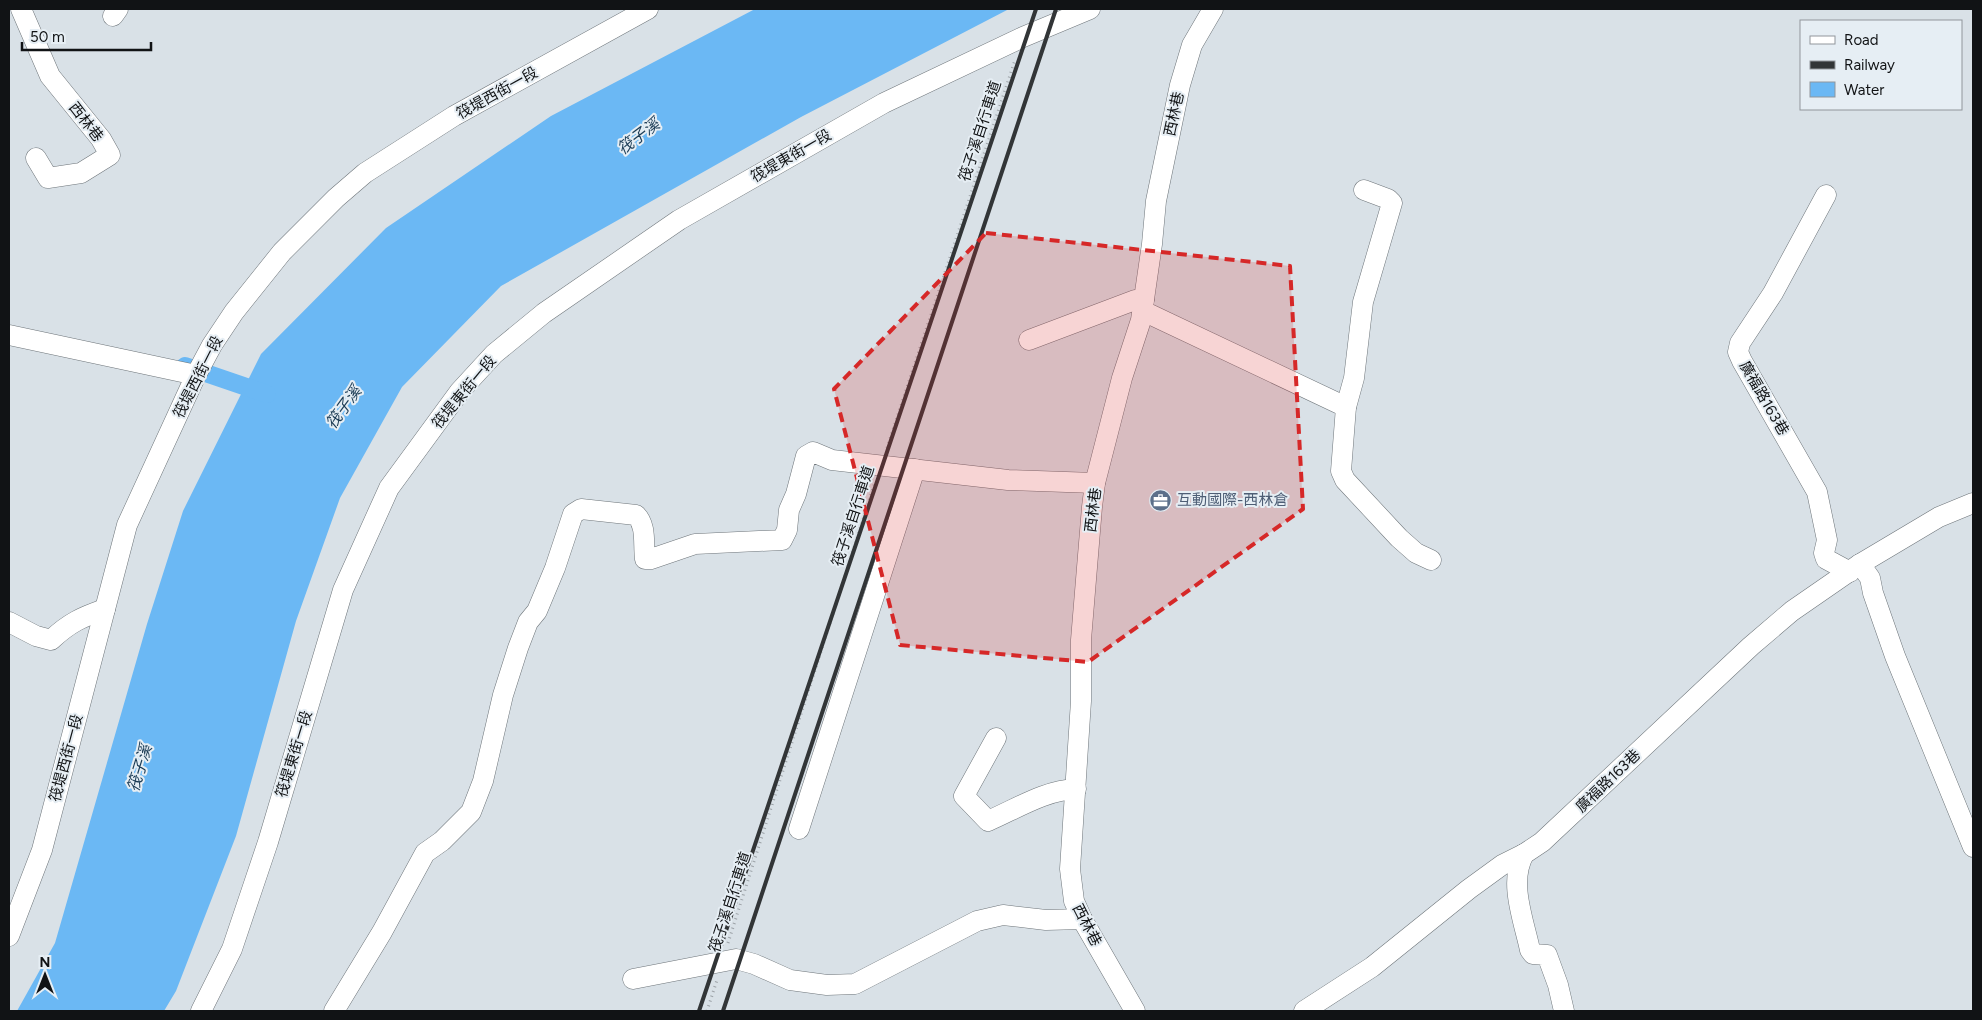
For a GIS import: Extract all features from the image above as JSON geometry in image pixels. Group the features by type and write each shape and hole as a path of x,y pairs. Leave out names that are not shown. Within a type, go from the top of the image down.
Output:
{"street":[{"name":"西林巷","path":"21,9 50,76 101,139 110,155 81,173 48,178 36,158"},
{"name":"筏堤西街一段","path":"9,936 42,850 128,525 196,375 212,345 234,312 308,224 365,173 454,116 648,9"},
{"name":"筏堤東街一段","path":"201,1011 232,949 268,842 344,590 389,488 460,391 494,354 544,313 679,220 884,103 1023,37 1090,9"},
{"name":"西林巷","path":"1135,1011 1082,919 1074,901 1070,869 1076,789 1081,640 1095,483 1122,378 1144,306 1156,201 1180,85 1192,45 1213,9"},
{"path":"1364,190 1388,199 1392,203 1363,302 1354,378 1346,407 1341,458 1342,471 1345,480 1400,538 1416,553 1431,560"},
{"name":"廣福路163巷","path":"1826,195 1773,293 1740,343 1738,352 1817,492 1827,540 1824,553 1826,559 1855,568"},
{"path":"1029,340 1135,300 1346,407"},
{"path":"9,335 196,375"},
{"path":"334,1011 382,932 425,854 442,841 471,812 484,781 503,696 518,648 528,622 537,611 555,568 573,514 581,509 636,515 642,520 645,559 663,556 695,544 707,542 782,540 787,530 788,510 796,494 806,456 813,452 832,460 1008,480 1095,483"},
{"path":"799,829 915,469"},
{"name":"廣福路163巷","path":"1304,1011 1372,967 1469,888 1542,842 1751,646 1792,612 1855,568 1939,518 1973,503"},
{"path":"1855,568 1870,578 1873,593 1896,656 1973,847"},
{"path":"9,622 36,636 51,640 62,629 79,618 105,609"},
{"path":"996,738 964,796 988,821 1049,794 1062,790 1076,789"},
{"path":"1524,854 1521,860 1517,885 1530,950 1534,954 1547,955 1558,985 1564,1011"},
{"path":"633,979 736,959 754,964 790,980 827,985 855,984 977,921 1003,915 1046,920 1082,919"}],"path":[{"name":"筏子溪自行車道","path":"728,945 881,465 1023,37"},
{"name":"筏子溪自行車道","path":"707,1011 719,974"}],"highlighted area":[{"path":"986,233 1290,266 1303,509 1088,662 900,645 834,389"}],"water":[{"name":"筏子溪","path":"755,9 1009,9 801,117 501,286 402,387 340,498 296,621 236,836 176,991 164,1011 17,1011 55,943 147,624 183,511 261,354 386,228 551,116"}],"waterway":[{"path":"185,366 267,394"}],"railway":[{"path":"699,1011 1036,9"},
{"path":"723,1011 1056,9"}],"place":[{"name":"互動國際-西林倉","path":"1161,500"}]}
